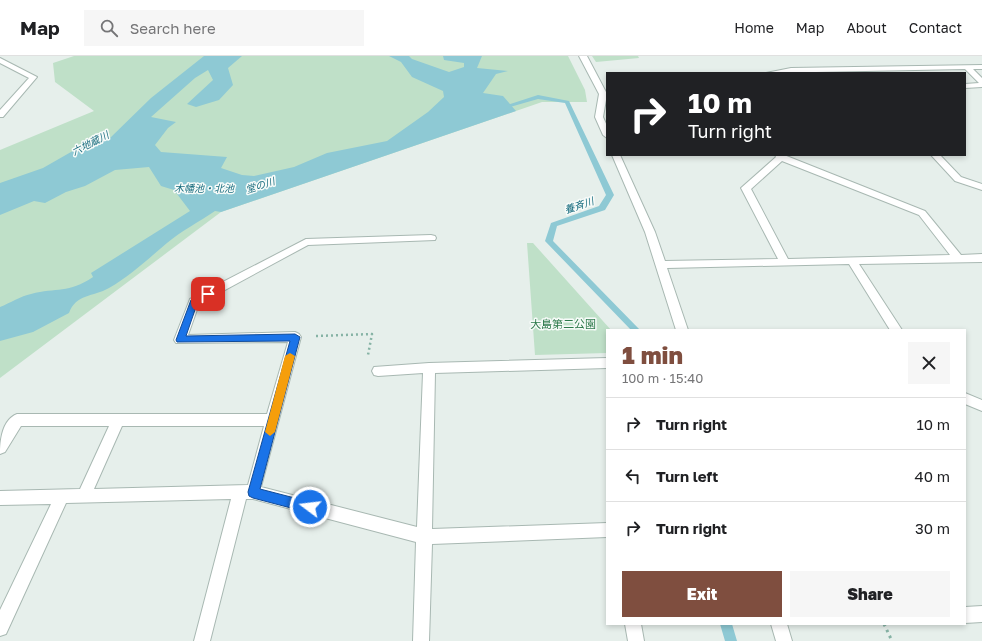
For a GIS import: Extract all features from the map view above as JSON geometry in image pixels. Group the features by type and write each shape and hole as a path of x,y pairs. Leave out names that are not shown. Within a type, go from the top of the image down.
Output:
{"street":[{"path":"583,56 604,88 604,109 599,117 606,133"},
{"path":"0,60 34,77 0,115"},
{"path":"967,67 982,82"},
{"path":"777,72 791,70 982,67"},
{"path":"966,86 982,85"},
{"path":"616,156 650,232 682,329"},
{"path":"785,263 746,188 780,156 922,213 959,259"},
{"path":"936,156 958,179 982,188"},
{"path":"202,641 247,493 273,420 295,337 180,340 194,302 306,242 431,238"},
{"path":"661,265 982,258"},
{"path":"852,261 895,329"},
{"path":"378,371 606,362"},
{"path":"421,641 429,368"},
{"path":"966,398 982,406"},
{"path":"0,448 16,420 273,420"},
{"path":"84,496 118,420"},
{"path":"0,498 247,493 425,537 606,530"},
{"path":"0,628 62,497"},
{"path":"966,615 982,614"},
{"path":"633,625 636,641"},
{"path":"778,625 784,641"}],"path":[{"path":"295,337 372,334 365,372 378,371"},
{"path":"884,625 892,641"}],"green space":[{"path":"74,56 568,56 585,90 587,102 542,102 221,212 0,378 0,150 94,111 55,82 53,63"},
{"path":"592,56 638,56 639,58 596,62"},
{"name":"大島第二公園","path":"527,243 533,243 610,329 606,329 606,353 535,355"}],"water":[{"name":"木幡池・北池","path":"204,56 242,56 228,68 233,85 219,100 196,107 187,104 213,80 208,70 195,78 151,117 176,122 168,128 155,145 161,152 227,157 221,168 242,175 254,176 294,167 327,153 387,141 428,112 444,97 443,91 412,77 401,62 389,56 409,56 412,59 449,72 464,67 464,63 444,60 443,56 482,56 477,68 508,71 496,74 483,93 503,96 516,111 221,212 215,211 172,239 139,267 117,283 103,291 76,302 69,313 33,332 0,341 0,307 27,295 69,288 84,282 93,277 91,273 190,211 174,190 161,186 149,167 115,170 85,186 66,192 45,203 34,201 0,215 0,183 43,168 78,148 109,139 151,98"}],"waterway":[{"name":"養斉川","path":"510,105 538,97 567,102 610,195 602,208 554,225 549,241 635,329"},
{"name":"養斉川","path":"726,625 731,641"}],"slow traffic":[{"path":"270,432 290,356"}],"route":[{"path":"208,294 194,302 180,340 295,337 253,492 310,507"}],"water label":[{"name":"六地蔵川","path":"90,143"},
{"name":"堂の川","path":"260,185"}]}
